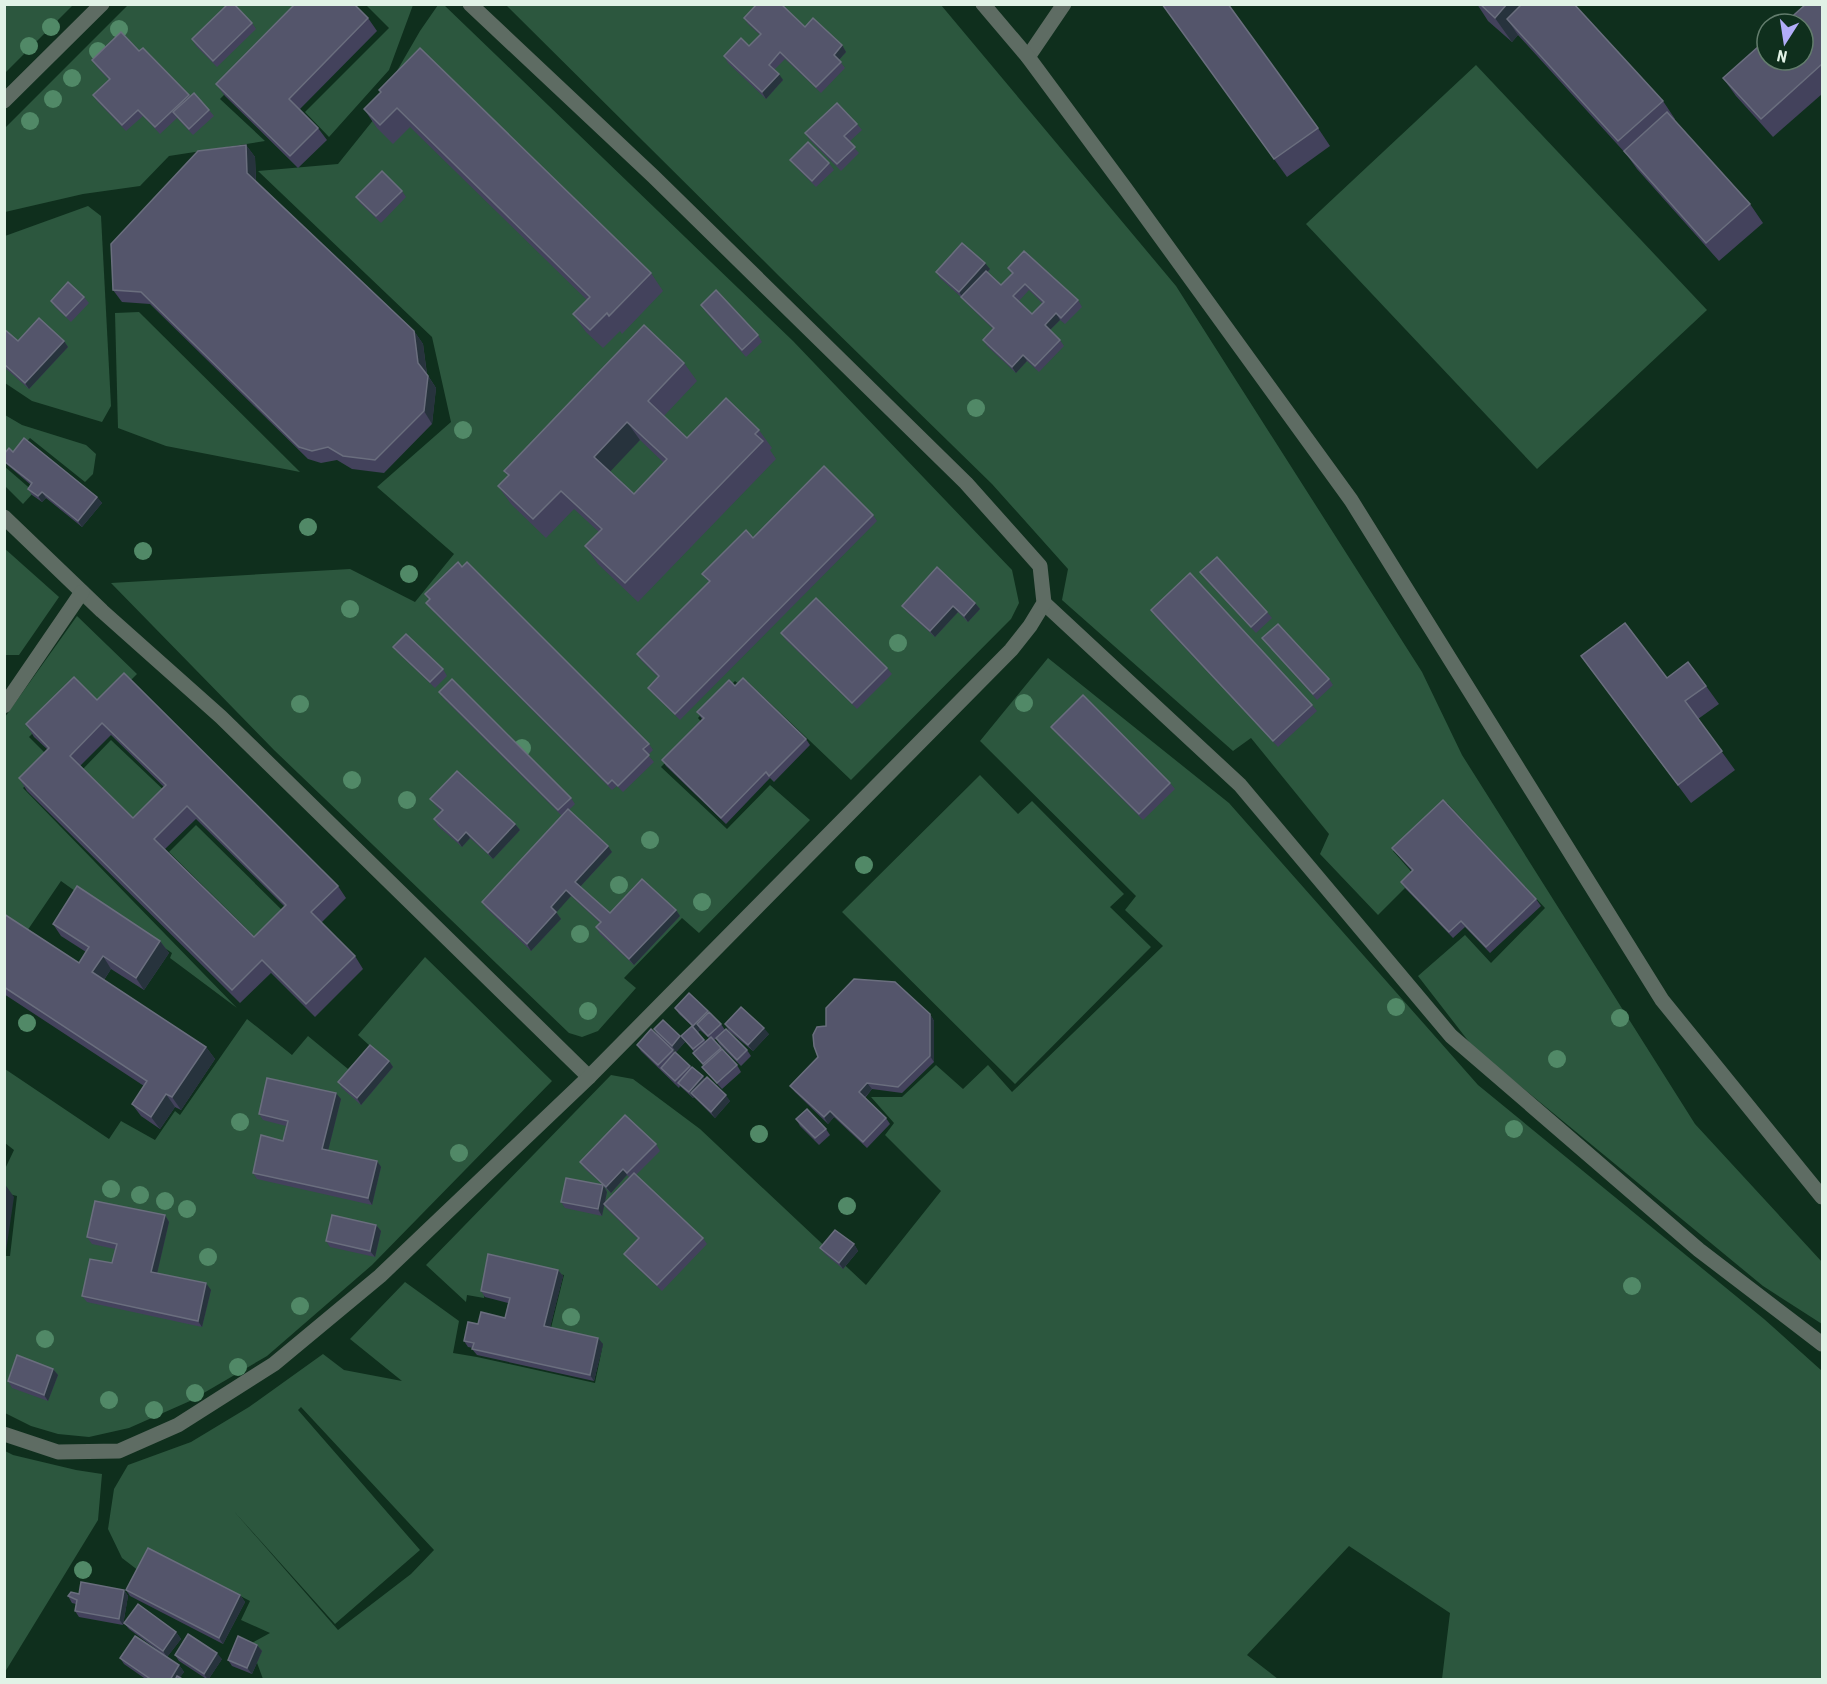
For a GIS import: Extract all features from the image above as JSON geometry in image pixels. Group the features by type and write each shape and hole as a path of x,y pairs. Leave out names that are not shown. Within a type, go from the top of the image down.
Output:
{"street":[{"path":"4,101 102,4"},
{"path":"4,1434 58,1452 119,1451 178,1425 274,1364 380,1276 589,1077 1011,650 1044,603 1040,566 966,483 653,176 470,4"},
{"path":"983,4 1028,57 1352,500 1662,1000 1822,1197"},
{"path":"1028,57 1065,4"},
{"path":"4,517 82,592 221,717 589,1077"},
{"path":"4,705 82,592"},
{"path":"1044,603 1240,785 1451,1036 1699,1250 1822,1344"}],"green space":[{"path":"5,4 73,5 5,73"},
{"path":"443,4 793,341 1012,570 1019,603 1011,619 851,780 747,681 742,687 735,681 698,718 703,724 661,767 727,829 770,785 810,820 699,933 682,918 624,978 636,988 598,1031 582,1037 569,1033 274,750 111,583 350,569 415,602 454,554 377,487 451,422 432,337 258,171 338,164 395,93 394,76 420,31 438,5"},
{"path":"128,5 312,5 220,99 265,141 169,156 140,186 83,194 5,212 5,128"},
{"path":"366,5 413,5 389,70 329,137 305,112 389,28"},
{"path":"506,5 941,5 1176,286 1422,672 1462,755 1695,1124 1822,1262 1822,1324 1763,1286 1473,1047 1418,976 1465,935 1491,963 1545,908 1447,803 1393,851 1416,877 1378,915 1320,854 1329,834 1251,738 1233,751 1062,600 1068,569 992,484"},
{"path":"1476,65 1707,310 1537,469 1306,224"},
{"path":"88,206 101,216 111,406 102,422 32,401 5,383 5,236"},
{"path":"139,312 300,472 166,446 118,428 115,313"},
{"path":"5,415 22,425 86,445 96,454 93,474 85,482 30,438 5,464"},
{"path":"4,466 34,492 23,504 5,486"},
{"path":"4,548 59,597 19,655 5,655"},
{"path":"77,616 137,674 103,708 80,686 29,737 52,760 23,788 237,1008 170,958 172,953 85,892 82,896 61,881 27,931 5,923 5,717"},
{"path":"1048,658 1229,803 1478,1085 1764,1319 1822,1371 1822,1679 1442,1679 1450,1613 1349,1546 1247,1655 1278,1679 263,1679 250,1644 270,1633 241,1620 250,1601 151,1550 139,1571 122,1558 108,1529 114,1489 128,1465 191,1442 249,1407 323,1354 344,1370 402,1381 350,1339 405,1282 459,1321 453,1353 595,1383 603,1344 550,1332 564,1275 492,1260 484,1298 467,1295 466,1302 426,1265 611,1075 633,1079 700,1129 866,1285 941,1191 885,1135 894,1123 871,1097 902,1097 936,1065 963,1089 988,1065 1012,1092 1163,946 1125,910 1136,896 980,741","holes":["301,1407 434,1550 411,1574 338,1630 232,1509 335,1624 420,1550 298,1410"]},
{"path":"111,740 171,797 141,826 83,769"},
{"path":"980,775 1018,814 1032,801 1124,894 1110,907 1151,947 1015,1084 842,912"},
{"path":"196,825 291,919 264,946 169,852"},
{"path":"425,957 552,1081 372,1265 267,1356 190,1401 129,1428 89,1437 58,1434 31,1426 5,1413 4,1256 10,1256 17,1196 5,1193 5,1169 14,1150 5,1143 5,1069 109,1139 121,1121 155,1140 175,1111 180,1115 247,1019 292,1055 308,1036 348,1069 370,1046 358,1035"},
{"path":"5,1451 76,1470 102,1474 98,1520 5,1672"}],"building":[{"path":"228,4 234,4 252,23 213,61 192,39"},
{"path":"295,4 354,4 368,18 289,99 318,128 290,156 216,84"},
{"path":"757,4 781,4 805,27 813,18 842,45 834,55 841,62 816,87 780,52 769,65 779,74 762,92 724,56 741,38 749,46 761,34 744,18"},
{"path":"1162,4 1228,4 1318,128 1274,159"},
{"path":"1480,4 1507,4 1495,18"},
{"path":"1522,4 1574,4 1663,101 1618,141 1507,19"},
{"path":"1806,4 1822,4 1822,64 1815,70 1815,12 1797,12"},
{"path":"121,32 139,51 143,48 189,95 155,127 138,110 122,125 93,95 110,79 92,60"},
{"path":"420,48 651,273 609,316 607,313 590,330 573,314 590,297 397,108 380,125 364,109"},
{"path":"1755,50 1755,72 1813,72 1761,119 1723,78"},
{"path":"194,93 209,110 189,129 173,112"},
{"path":"837,103 857,124 844,136 855,147 837,164 805,133"},
{"path":"1667,112 1750,204 1706,243 1624,151"},
{"path":"808,142 829,163 812,181 790,160"},
{"path":"246,145 247,173 414,331 418,363 428,376 424,411 375,460 343,456 328,447 312,451 299,447 141,292 113,290 111,244 198,151"},
{"path":"382,171 402,191 376,216 356,197"},
{"path":"962,243 985,263 959,292 936,272"},
{"path":"1024,251 1078,300 1061,318 1056,313 1045,325 1060,340 1035,366 1023,355 1012,367 983,340 994,328 961,297 986,271 1001,285 1013,273 1008,268","holes":["1025,284 1044,302 1032,314 1013,296"]},
{"path":"68,282 84,297 66,316 51,301"},
{"path":"716,290 758,335 742,350 701,305"},
{"path":"39,318 64,341 25,383 4,364 4,329 18,341"},
{"path":"644,325 684,363 648,401 687,438 726,398 759,430 755,434 763,441 625,583 585,546 602,529 561,491 533,519 498,486 509,475 504,471","holes":["627,422 667,459 634,494 594,457"]},
{"path":"24,438 97,497 78,521 42,492 38,496 28,489 32,483 4,461 4,454 9,448 13,452"},
{"path":"824,466 873,515 675,714 648,688 659,676 637,654 710,581 702,574 746,530 753,538"},
{"path":"1217,557 1267,612 1251,627 1200,572"},
{"path":"458,562 462,567 467,562 649,744 643,749 649,755 618,786 612,780 608,784 426,603 430,599 425,594"},
{"path":"937,567 975,603 964,616 953,606 930,631 902,606"},
{"path":"1190,573 1312,705 1273,741 1151,610"},
{"path":"816,598 887,668 852,703 781,633"},
{"path":"1625,623 1667,678 1688,662 1706,686 1685,701 1722,751 1678,785 1581,656"},
{"path":"1278,624 1329,679 1313,694 1262,638"},
{"path":"406,634 443,669 430,682 393,647"},
{"path":"124,673 338,886 311,912 355,956 306,1004 262,960 232,990 19,778 49,748 26,724 74,677 97,700","holes":["102,723 166,785 133,818 70,756","187,806 286,905 254,937 154,839"]},
{"path":"743,678 806,739 769,776 766,772 721,818 662,760 704,718 697,712 729,680 735,686"},
{"path":"452,679 571,798 558,810 439,692"},
{"path":"1083,695 1170,783 1139,814 1051,727"},
{"path":"457,771 515,824 488,853 466,832 458,841 434,819 443,810 430,799"},
{"path":"1443,800 1536,899 1486,947 1461,921 1449,932 1401,882 1413,870 1392,848"},
{"path":"568,809 608,846 575,882 610,913 642,879 676,910 629,959 596,927 601,922 566,890 551,907 556,912 527,944 482,902"},
{"path":"77,886 160,941 136,978 103,956 92,972 206,1047 172,1097 166,1094 151,1117 132,1104 147,1081 4,987 4,914 79,963 89,947 53,924"},
{"path":"854,979 895,982 930,1014 930,1056 898,1087 867,1083 859,1092 886,1118 863,1142 830,1111 824,1117 790,1086 818,1057 813,1035 817,1027 826,1026 826,1008"},
{"path":"689,993 708,1011 693,1026 675,1008"},
{"path":"741,1007 764,1028 748,1045 725,1024"},
{"path":"709,1012 721,1024 708,1036 697,1024"},
{"path":"663,1020 680,1036 672,1046 654,1029"},
{"path":"692,1026 704,1040 693,1049 681,1036"},
{"path":"651,1029 673,1050 658,1065 637,1045"},
{"path":"726,1029 747,1050 737,1060 716,1038"},
{"path":"711,1037 721,1048 703,1064 693,1053"},
{"path":"370,1045 389,1061 357,1098 338,1082"},
{"path":"722,1049 737,1065 717,1083 702,1067"},
{"path":"675,1052 690,1066 675,1081 661,1068"},
{"path":"692,1067 703,1076 689,1092 678,1083"},
{"path":"707,1077 726,1095 711,1112 691,1093"},
{"path":"267,1078 336,1093 322,1149 377,1161 368,1198 253,1173 261,1135 283,1141 288,1121 259,1114"},
{"path":"807,1109 826,1129 815,1138 796,1119"},
{"path":"625,1115 656,1144 627,1173 623,1169 606,1187 580,1162"},
{"path":"634,1173 703,1238 657,1285 624,1254 639,1238 604,1204"},
{"path":"566,1178 603,1185 598,1209 561,1202"},
{"path":"95,1201 165,1215 151,1272 206,1283 198,1321 82,1296 90,1259 112,1263 117,1244 87,1237"},
{"path":"332,1215 376,1225 370,1251 326,1241"},
{"path":"835,1230 854,1244 839,1263 820,1248"},
{"path":"488,1254 558,1270 544,1326 598,1338 590,1375 472,1349 474,1343 464,1341 468,1322 478,1324 481,1312 505,1318 510,1298 481,1291"},
{"path":"17,1355 53,1369 44,1395 8,1381"},
{"path":"148,1548 240,1595 219,1638 126,1590"},
{"path":"81,1582 124,1590 119,1619 75,1611 77,1600 68,1596 71,1592 79,1594"},
{"path":"138,1604 176,1632 163,1651 124,1623"},
{"path":"188,1634 217,1653 204,1674 175,1655"},
{"path":"135,1636 179,1665 170,1680 152,1680 120,1658"},
{"path":"238,1636 257,1645 247,1668 228,1660"}]}
